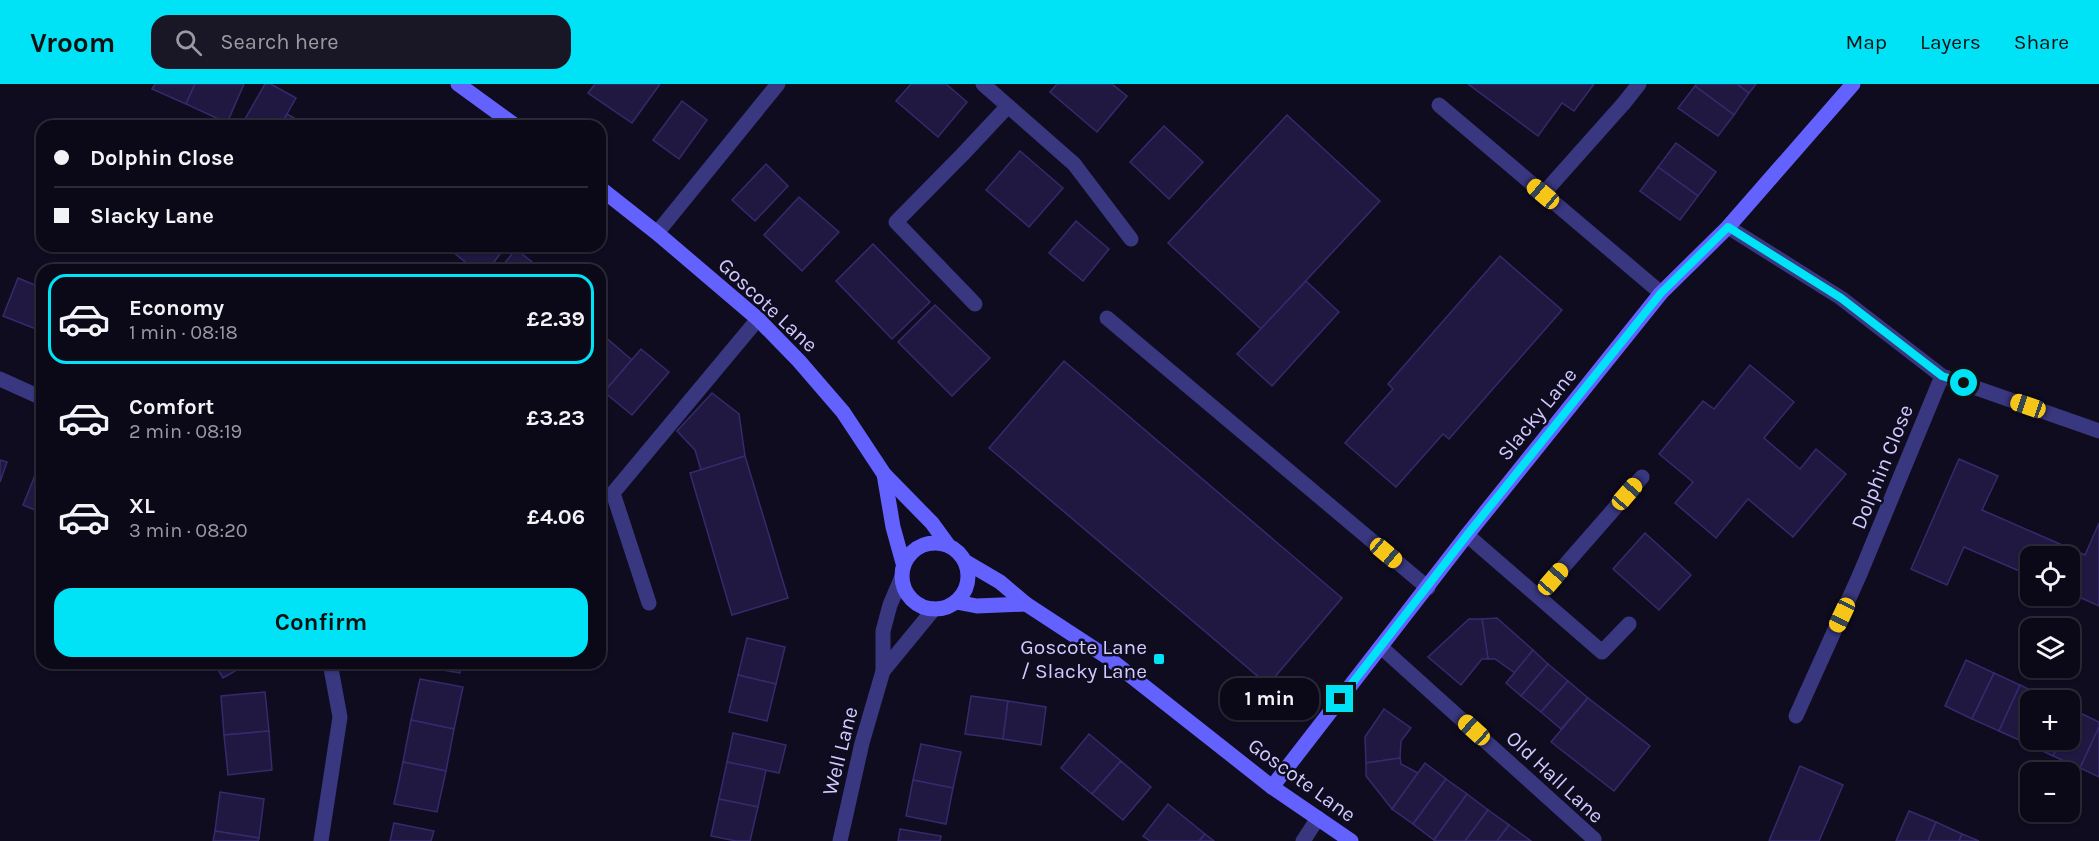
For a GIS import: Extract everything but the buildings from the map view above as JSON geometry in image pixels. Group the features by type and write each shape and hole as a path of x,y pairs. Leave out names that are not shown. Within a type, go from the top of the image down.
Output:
{"street":[{"path":"458,84 508,120"},
{"path":"657,233 778,84"},
{"path":"983,84 1074,164 1131,239"},
{"path":"1543,194 1639,84"},
{"name":"Slacky Lane","path":"1272,786 1467,535 1661,293 1728,227 1853,84"},
{"path":"1439,105 1661,293"},
{"path":"975,304 896,222 1008,106"},
{"name":"Goscote Lane","path":"606,193 758,319 799,361 843,412 884,474 932,523 948,545"},
{"path":"1728,227 1841,298 1942,376 2099,430"},
{"path":"1107,318 1428,588"},
{"path":"649,603 614,493 758,319"},
{"name":"Dolphin Close","path":"1796,717 1860,574 1942,376"},
{"path":"0,379 36,395"},
{"name":"Goscote Lane","path":"884,474 893,526 903,562"},
{"path":"1538,596 1642,477"},
{"path":"1467,535 1602,652 1629,624"},
{"path":"935,542 948,545 966,562 968,576 965,590 956,602 946,608 922,607 912,601 905,591 901,579 903,562 911,551 922,544 935,542"},
{"name":"Goscote Lane","path":"966,562 1000,582 1026,604 1107,657 1272,786 1351,841"},
{"name":"Well Lane","path":"840,841 862,743 884,671 883,631 890,605 901,579"},
{"path":"956,602 977,606 1026,604"},
{"name":"Well Lane","path":"884,671 934,609"},
{"name":"Old Hall Lane","path":"1381,647 1594,839 1593,841"},
{"path":"321,841 340,717 331,669"},
{"path":"1303,841 1318,818"}],"place":[{"name":"Goscote Lane / Slacky Lane","path":"1159,659"}],"route":[{"path":"1340,699 1467,535 1661,293 1728,227 1841,298 1942,376 1964,383"}]}
